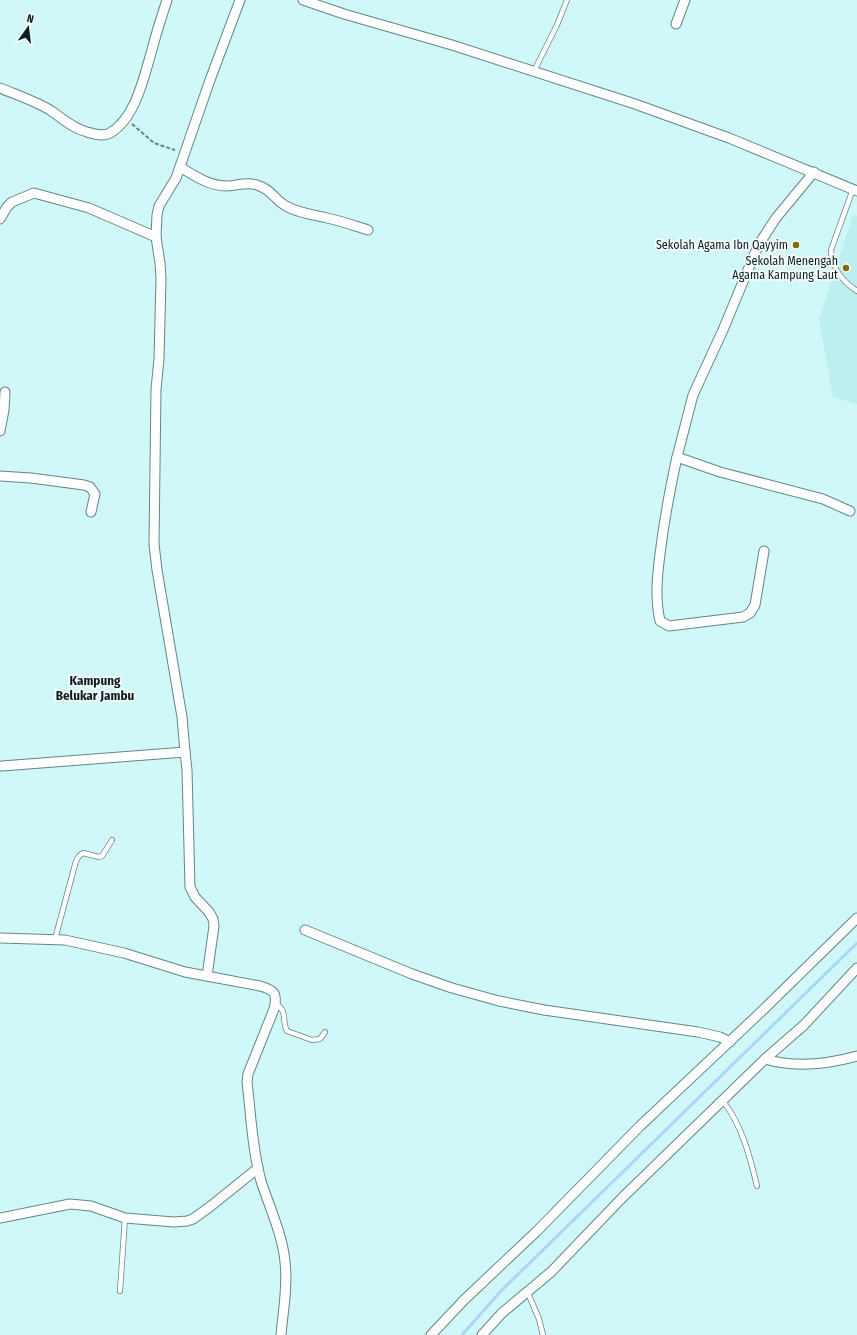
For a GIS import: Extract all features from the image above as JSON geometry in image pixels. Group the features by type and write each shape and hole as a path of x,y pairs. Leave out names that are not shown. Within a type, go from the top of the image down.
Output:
{"street":[{"path":"0,88 36,103 51,111 64,121 86,132 104,135 110,133 125,118 136,101 142,86 167,0"},
{"path":"207,976 214,926 212,915 195,897 190,887 187,770 184,752 182,717 154,544 156,389 159,359 161,279 156,237 158,209 173,184 240,0"},
{"path":"303,0 344,14 452,45 635,104 729,138 856,188"},
{"path":"676,24 685,0"},
{"path":"181,163 207,183 230,186 248,183 257,185 266,188 286,206 297,211 328,218 368,230"},
{"path":"764,551 755,605 750,613 743,617 669,626 660,621 657,607 658,576 665,512 677,457 696,387 723,330 761,241 776,218 814,172"},
{"path":"0,219 7,207 12,202 34,193 89,208 156,237"},
{"path":"0,431 4,410 5,392"},
{"path":"677,457 720,472 823,499 850,511"},
{"path":"0,476 31,478 90,487 95,494 91,512"},
{"path":"2,766 184,752"},
{"path":"431,1335 464,1300 536,1231 640,1126 730,1042 857,918"},
{"path":"305,930 412,974 452,988 499,1001 544,1010 698,1032 720,1037 730,1042"},
{"path":"0,938 55,939 72,941 124,953 185,972 270,989 274,993 275,1003 248,1074 247,1082 253,1142 258,1168 285,1260 286,1271 280,1335"},
{"path":"482,1335 502,1313 528,1293 551,1272 650,1170 765,1059 804,1025 857,968"},
{"path":"765,1059 777,1063 814,1064 857,1056"},
{"path":"0,1218 70,1204 91,1206 125,1218 181,1222 193,1219 258,1168"}],"lane":[{"path":"534,71 557,25 567,0"},
{"path":"856,188 831,250 832,260 836,270 844,282 857,291"},
{"path":"55,939 76,861 83,853 99,857 102,856 112,840"},
{"path":"275,1003 283,1009 285,1027 287,1030 312,1040 320,1039 325,1032"},
{"path":"723,1101 732,1113 743,1138 757,1186"},
{"path":"120,1291 125,1218"},
{"path":"528,1293 539,1319 543,1335"}],"path":[{"path":"125,118 154,143 175,150 181,163"}],"shaded area":[{"name":"Sekolah Menengah Agama Kampung Laut","path":"853,215 857,216 857,404 833,397 819,319"}],"waterway":[{"path":"462,1335 501,1291 857,943"}],"place":[{"name":"Sekolah Agama Ibn Qayyim","path":"796,245"},
{"name":"Sekolah Menengah Agama Kampung Laut","path":"846,268"}],"district":[{"name":"Kampung Belukar Jambu","path":"95,688"}]}
